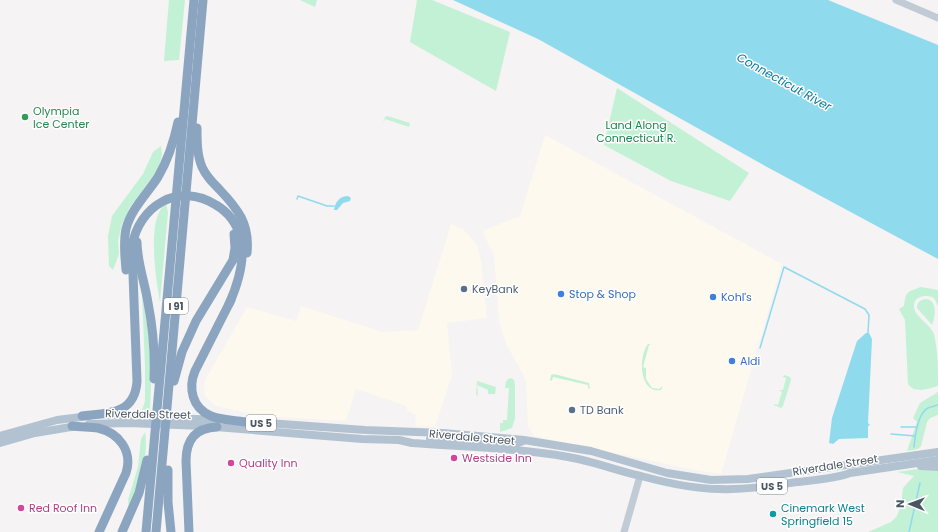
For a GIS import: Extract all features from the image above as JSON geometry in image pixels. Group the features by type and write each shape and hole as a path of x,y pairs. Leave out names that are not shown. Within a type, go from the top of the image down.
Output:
{"highway":[{"name":"I 91","path":"156,532 196,80 198,1"},
{"name":"I 91","path":"146,532 186,83 198,1"},
{"path":"196,80 198,148 200,162 208,177 238,211 247,233 247,249 239,282 194,373 191,381 191,390 195,402 207,414 245,422"},
{"path":"137,374 125,252 125,236 131,216 158,177 168,156 175,133 186,83"},
{"path":"158,404 154,386 152,326 137,247 140,227 146,216 155,206 166,200 181,195 198,197 211,202 222,209 230,217 237,227 241,242 241,259 239,276 229,304"},
{"path":"168,403 181,356 192,328 207,300 229,268 234,253 234,236 230,222 223,212 211,202"},
{"path":"82,416 117,411 126,407 132,400 136,391 137,374 132,247 134,235 140,223 155,206"},
{"path":"72,426 95,428 108,432 121,442 128,454 126,473 98,532"},
{"path":"188,532 187,450 195,434 206,428 217,427"},
{"path":"122,532 139,493 155,437"},
{"path":"165,438 168,456 168,489 171,532"},
{"path":"186,464 192,532"}],"main road":[{"path":"896,0 938,18"},
{"name":"Riverdale Street","path":"0,436 57,420 82,416 123,416 443,433 524,440 590,451 667,473 729,481 938,452"},
{"name":"Riverdale Street","path":"0,444 35,433 72,426 97,424 128,422 217,427 362,439 399,440 412,443 568,457 592,462 640,476 694,488 719,490 789,483 938,460"},
{"path":"399,440 413,438 512,444 524,440 534,453"},
{"path":"624,532 640,476 641,465"},
{"path":"904,465 938,467"},
{"path":"789,483 800,478 836,473 837,469 833,467"}],"shaded area":[{"path":"545,135 782,264 721,474 695,470 534,436 528,427 526,380 506,344 499,321 494,255 482,231 520,216"},
{"path":"451,224 462,229 477,245 481,260 487,318 447,323 452,375 435,427 415,426 416,415 407,410 406,406 356,389 346,421 260,416 216,406 205,396 205,380 247,307 296,321 301,306 383,332 418,330"}],"green space":[{"path":"169,0 185,0 179,60 164,61"},
{"path":"300,0 317,0 315,7"},
{"path":"417,0 432,0 510,32 496,91 410,42"},
{"name":"Land Along Connecticut R.","path":"617,88 749,173 730,201 671,181 604,145"},
{"path":"387,116 410,123 409,127 385,119 383,123 385,117"},
{"path":"161,146 162,154 159,168 130,207 122,224 118,241 119,254 113,270 109,266 108,236 112,216 143,174 153,152"},
{"path":"166,204 168,212 160,302 156,280 154,235 156,221 160,211"},
{"path":"921,287 938,290 938,306 934,298 924,296 916,300 914,307 917,314 934,334 937,353 938,386 918,390 914,389 908,384 905,320 899,309 904,306 908,293"},
{"path":"142,293 152,357 150,411 142,410 145,401 145,366"},
{"path":"927,299 933,303 935,310 932,325 917,308 920,301"},
{"path":"648,344 652,345 649,345 643,367 646,368 646,379 652,388 659,389 663,386 661,390 654,390 648,386 642,373 643,357"},
{"path":"554,374 589,383 590,389 588,388 588,385 553,377 552,381 550,380 551,375"},
{"path":"784,375 790,377 791,380 783,406 781,408 774,405 778,405 782,392 779,390 783,390 786,378 783,377"},
{"path":"511,378 514,380 515,386 515,418 512,428 500,432 500,423 503,423 503,420 507,420 509,388 505,388 506,382"},
{"path":"477,381 496,387 495,394 488,394 488,390 477,385 478,396 476,394"},
{"path":"938,392 938,415 930,418 927,422 921,446 918,449 907,451 917,422 913,418 920,403"},
{"path":"145,432 146,451 142,471 129,508 128,500 138,467 141,439"},
{"path":"918,469 938,470 938,532 868,532 891,522 897,516 901,505 903,488 914,476 897,472"}],"water":[{"name":"Connecticut River","path":"453,0 828,0 938,45 938,259 767,167 538,39"},
{"path":"348,196 351,198 350,201 343,203 337,210 334,210 335,204 338,200"},
{"path":"866,333 869,333 872,339 868,423 870,425 868,426 868,438 839,439 833,444 829,443 832,418 857,341"}],"waterway":[{"path":"297,199 298,196 327,206 334,206"},
{"path":"760,348 784,267 865,309 869,315 868,333"},
{"path":"914,447 919,420 928,408 938,405"},
{"path":"901,427 916,427"},
{"path":"891,434 915,436"},
{"path":"909,532 920,483"}],"place":[{"name":"Olympia Ice Center","path":"25,117"},
{"name":"KeyBank","path":"464,289"},
{"name":"Stop & Shop","path":"561,294"},
{"name":"Kohl's","path":"713,297"},
{"name":"Aldi","path":"732,361"},
{"name":"TD Bank","path":"572,410"},
{"name":"Westside Inn","path":"454,458"},
{"name":"Quality Inn","path":"231,463"},
{"name":"Red Roof Inn","path":"21,508"},
{"name":"Cinemark West Springfield 15","path":"773,514"}]}
